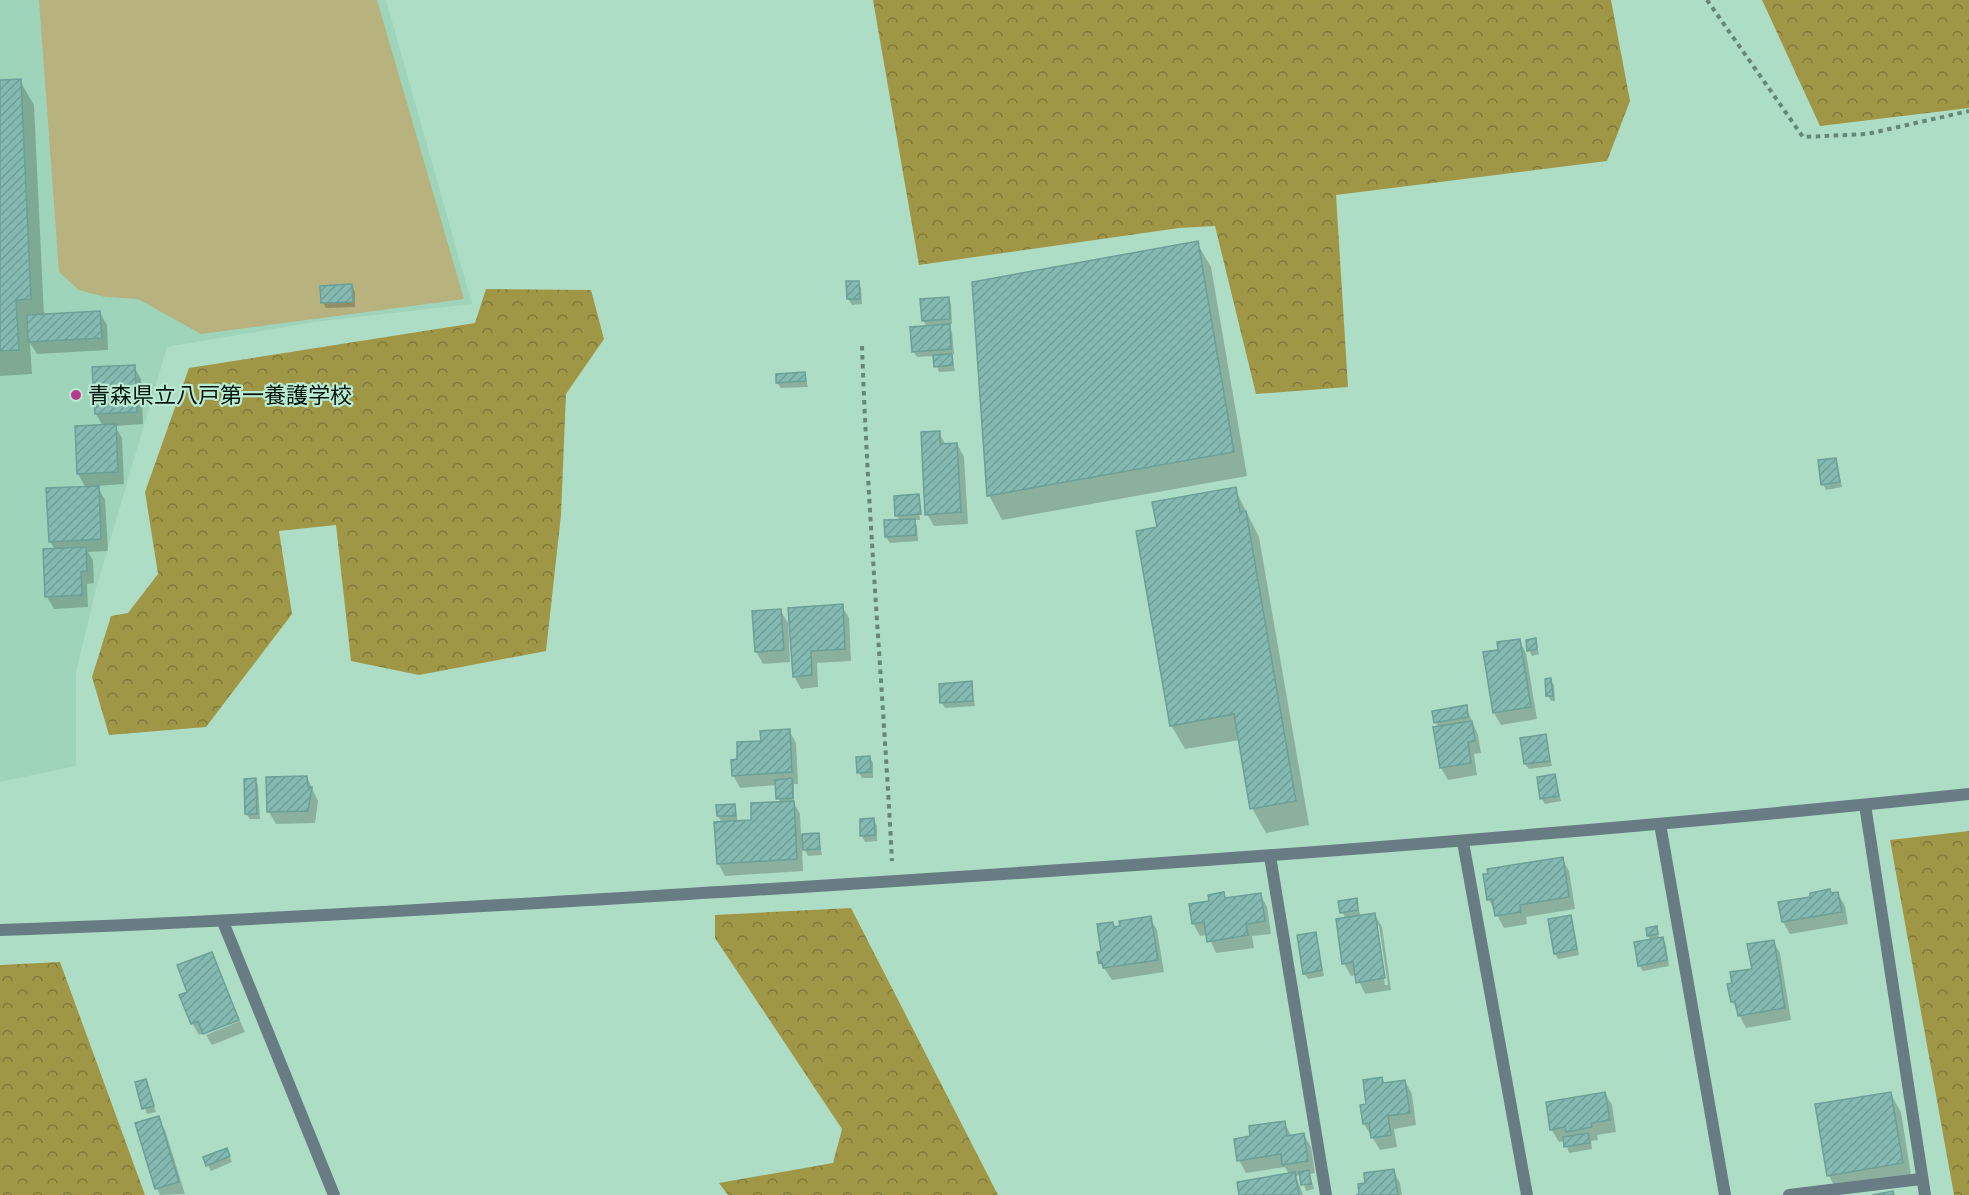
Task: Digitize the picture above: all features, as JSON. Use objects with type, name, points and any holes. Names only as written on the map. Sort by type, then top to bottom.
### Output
[{"type":"street","points":[[0,930],[223,922],[1270,856],[1464,842],[1969,794]]},
{"type":"street","points":[[1865,805],[1924,1195]]},
{"type":"street","points":[[1660,824],[1725,1195]]},
{"type":"street","points":[[1464,842],[1527,1195]]},
{"type":"street","points":[[1270,856],[1326,1195]]},
{"type":"street","points":[[223,922],[334,1195]]},
{"type":"street","points":[[1789,1195],[1921,1179]]},
{"type":"path","points":[[1707,0],[1803,137],[1867,134],[1969,111]]},
{"type":"path","points":[[862,346],[868,512],[883,690],[894,881]]},
{"type":"shaded area","name":"青森県立八戸第一養護学校","points":[[0,0],[386,0],[472,304],[314,322],[167,347],[96,589],[76,672],[76,766],[0,782]]},
{"type":"shaded area","name":"青森県立八戸第一養護学校","points":[[39,0],[377,0],[464,299],[201,334],[138,299],[105,297],[79,290],[59,272]]},
{"type":"green space","points":[[873,0],[1611,0],[1630,101],[1607,161],[1336,195],[1348,387],[1256,394],[1215,226],[1179,228],[919,265]]},
{"type":"green space","points":[[1762,0],[1969,0],[1969,108],[1820,126]]},
{"type":"green space","points":[[486,289],[591,290],[604,339],[566,394],[561,515],[546,651],[419,675],[351,661],[336,525],[279,531],[292,614],[206,727],[109,735],[92,677],[111,616],[128,613],[158,574],[145,492],[189,368],[475,323]]},
{"type":"green space","points":[[1969,831],[1969,1195],[1954,1195],[1890,840]]},
{"type":"green space","points":[[851,908],[998,1195],[728,1195],[719,1183],[833,1163],[842,1129],[715,938],[715,915]]},
{"type":"green space","points":[[60,962],[145,1195],[0,1195],[0,965]]},
{"type":"building","points":[[21,79],[31,299],[16,300],[19,350],[0,351],[0,80]]},
{"type":"building","points":[[1198,241],[1234,452],[987,496],[972,282]]},
{"type":"building","points":[[846,281],[859,281],[860,299],[847,299]]},
{"type":"building","points":[[352,284],[353,302],[321,303],[320,286]]},
{"type":"building","points":[[949,297],[950,319],[922,321],[920,299]]},
{"type":"building","points":[[100,311],[102,338],[28,342],[27,315]]},
{"type":"building","points":[[950,324],[951,349],[912,352],[910,327]]},
{"type":"building","points":[[952,354],[953,365],[934,367],[933,355]]},
{"type":"building","points":[[135,365],[137,412],[95,414],[92,367]]},
{"type":"building","points":[[805,372],[806,381],[776,383],[776,374]]},
{"type":"building","points":[[116,424],[118,472],[77,474],[75,426]]},
{"type":"building","points":[[940,431],[940,444],[957,443],[961,512],[925,515],[921,432]]},
{"type":"building","points":[[1836,458],[1840,482],[1821,485],[1818,460]]},
{"type":"building","points":[[99,486],[101,539],[49,542],[46,488]]},
{"type":"building","points":[[1236,487],[1240,512],[1246,511],[1296,801],[1250,809],[1234,714],[1170,726],[1136,531],[1157,527],[1152,502]]},
{"type":"building","points":[[919,494],[921,514],[895,516],[894,496]]},
{"type":"building","points":[[915,519],[916,535],[885,537],[884,520]]},
{"type":"building","points":[[86,547],[87,571],[81,572],[82,595],[45,597],[43,549]]},
{"type":"building","points":[[843,604],[845,649],[811,651],[812,675],[793,677],[788,608]]},
{"type":"building","points":[[781,609],[784,650],[755,652],[752,611]]},
{"type":"building","points":[[1536,638],[1537,649],[1527,651],[1526,640]]},
{"type":"building","points":[[1520,639],[1531,707],[1493,713],[1483,652],[1498,650],[1497,642]]},
{"type":"building","points":[[1551,678],[1553,696],[1546,696],[1545,679]]},
{"type":"building","points":[[972,681],[973,701],[940,703],[939,684]]},
{"type":"building","points":[[1467,705],[1468,717],[1434,723],[1432,711]]},
{"type":"building","points":[[1472,721],[1475,741],[1468,742],[1471,763],[1440,768],[1433,727]]},
{"type":"building","points":[[790,729],[792,772],[732,776],[731,760],[737,759],[737,742],[761,741],[760,731]]},
{"type":"building","points":[[1546,734],[1550,761],[1524,764],[1520,738]]},
{"type":"building","points":[[870,756],[871,772],[857,773],[856,757]]},
{"type":"building","points":[[1555,774],[1559,796],[1540,799],[1537,777]]},
{"type":"building","points":[[307,776],[308,787],[312,787],[308,811],[267,812],[266,777]]},
{"type":"building","points":[[256,778],[257,814],[245,814],[244,779]]},
{"type":"building","points":[[792,778],[793,798],[776,799],[775,780]]},
{"type":"building","points":[[794,801],[797,859],[717,864],[714,822],[751,820],[751,803]]},
{"type":"building","points":[[735,804],[736,816],[717,816],[716,805]]},
{"type":"building","points":[[874,818],[875,835],[860,836],[860,819]]},
{"type":"building","points":[[819,833],[820,849],[803,850],[802,834]]},
{"type":"building","points":[[1563,857],[1569,897],[1520,905],[1521,912],[1495,916],[1492,899],[1487,900],[1483,874],[1488,874],[1487,869]]},
{"type":"building","points":[[1830,889],[1831,893],[1838,892],[1842,912],[1782,922],[1778,902],[1810,897],[1810,893]]},
{"type":"building","points":[[1224,892],[1225,898],[1261,893],[1265,921],[1246,924],[1248,935],[1207,942],[1204,922],[1192,924],[1189,904],[1209,901],[1208,895]]},
{"type":"building","points":[[1357,898],[1358,910],[1340,913],[1338,901]]},
{"type":"building","points":[[1375,913],[1385,978],[1356,983],[1353,962],[1342,964],[1336,919]]},
{"type":"building","points":[[1571,915],[1577,949],[1554,954],[1548,919]]},
{"type":"building","points":[[1151,916],[1158,960],[1103,968],[1102,962],[1099,963],[1097,952],[1101,951],[1097,924],[1113,922],[1114,927],[1120,926],[1119,921]]},
{"type":"building","points":[[1657,926],[1658,934],[1647,936],[1646,928]]},
{"type":"building","points":[[1316,932],[1322,970],[1303,974],[1297,935]]},
{"type":"building","points":[[1663,937],[1667,960],[1638,966],[1634,942]]},
{"type":"building","points":[[1774,940],[1785,1008],[1738,1016],[1735,1001],[1731,1002],[1727,984],[1732,983],[1730,972],[1752,969],[1747,944]]},
{"type":"building","points":[[212,952],[239,1020],[203,1034],[198,1021],[191,1024],[179,995],[187,992],[177,965]]},
{"type":"building","points":[[1382,1077],[1383,1083],[1405,1080],[1410,1113],[1388,1116],[1391,1135],[1371,1138],[1369,1123],[1363,1124],[1360,1105],[1366,1104],[1363,1080]]},
{"type":"building","points":[[146,1079],[154,1106],[142,1109],[135,1082]]},
{"type":"building","points":[[1605,1092],[1610,1120],[1591,1123],[1592,1127],[1566,1132],[1565,1127],[1550,1130],[1546,1102]]},
{"type":"building","points":[[1891,1092],[1903,1163],[1827,1176],[1815,1104]]},
{"type":"building","points":[[159,1116],[179,1182],[155,1189],[135,1123]]},
{"type":"building","points":[[1285,1121],[1287,1136],[1304,1133],[1308,1161],[1282,1165],[1281,1154],[1237,1161],[1234,1139],[1250,1136],[1249,1126]]},
{"type":"building","points":[[1588,1133],[1590,1143],[1564,1147],[1563,1137]]},
{"type":"building","points":[[227,1148],[230,1156],[206,1166],[203,1157]]},
{"type":"building","points":[[1394,1169],[1398,1195],[1356,1195],[1359,1194],[1358,1184],[1365,1183],[1364,1173]]},
{"type":"building","points":[[1309,1170],[1311,1184],[1301,1185],[1299,1172]]},
{"type":"building","points":[[1295,1172],[1299,1195],[1239,1195],[1237,1182]]},
{"type":"building","points":[[1893,1191],[1894,1195],[1872,1195]]},
{"type":"place","name":"青森県立八戸第一養護学校","points":[[76,395]]}]
